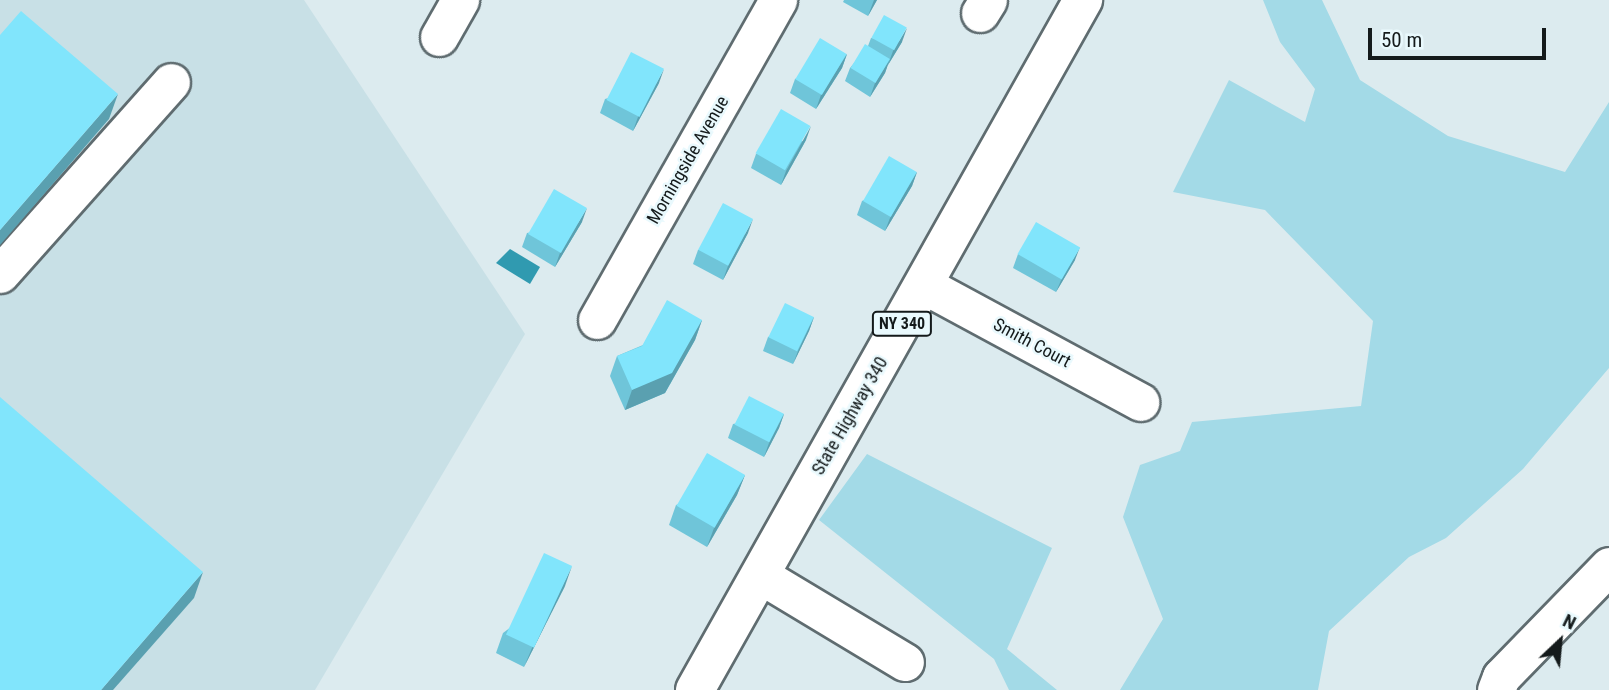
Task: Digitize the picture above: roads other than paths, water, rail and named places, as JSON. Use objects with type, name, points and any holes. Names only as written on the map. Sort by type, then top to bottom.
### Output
[{"type":"main road","name":"State Highway 340","points":[[695,690],[924,285],[1077,2]]},
{"type":"street","points":[[439,37],[460,0]]},
{"type":"street","name":"Morningside Avenue","points":[[597,320],[778,0]]},
{"type":"street","points":[[0,274],[171,82]]},
{"type":"street","name":"Smith Court","points":[[924,285],[1140,402]]},
{"type":"street","points":[[1496,690],[1501,677],[1609,566]]},
{"type":"street","points":[[760,575],[905,662]]}]
